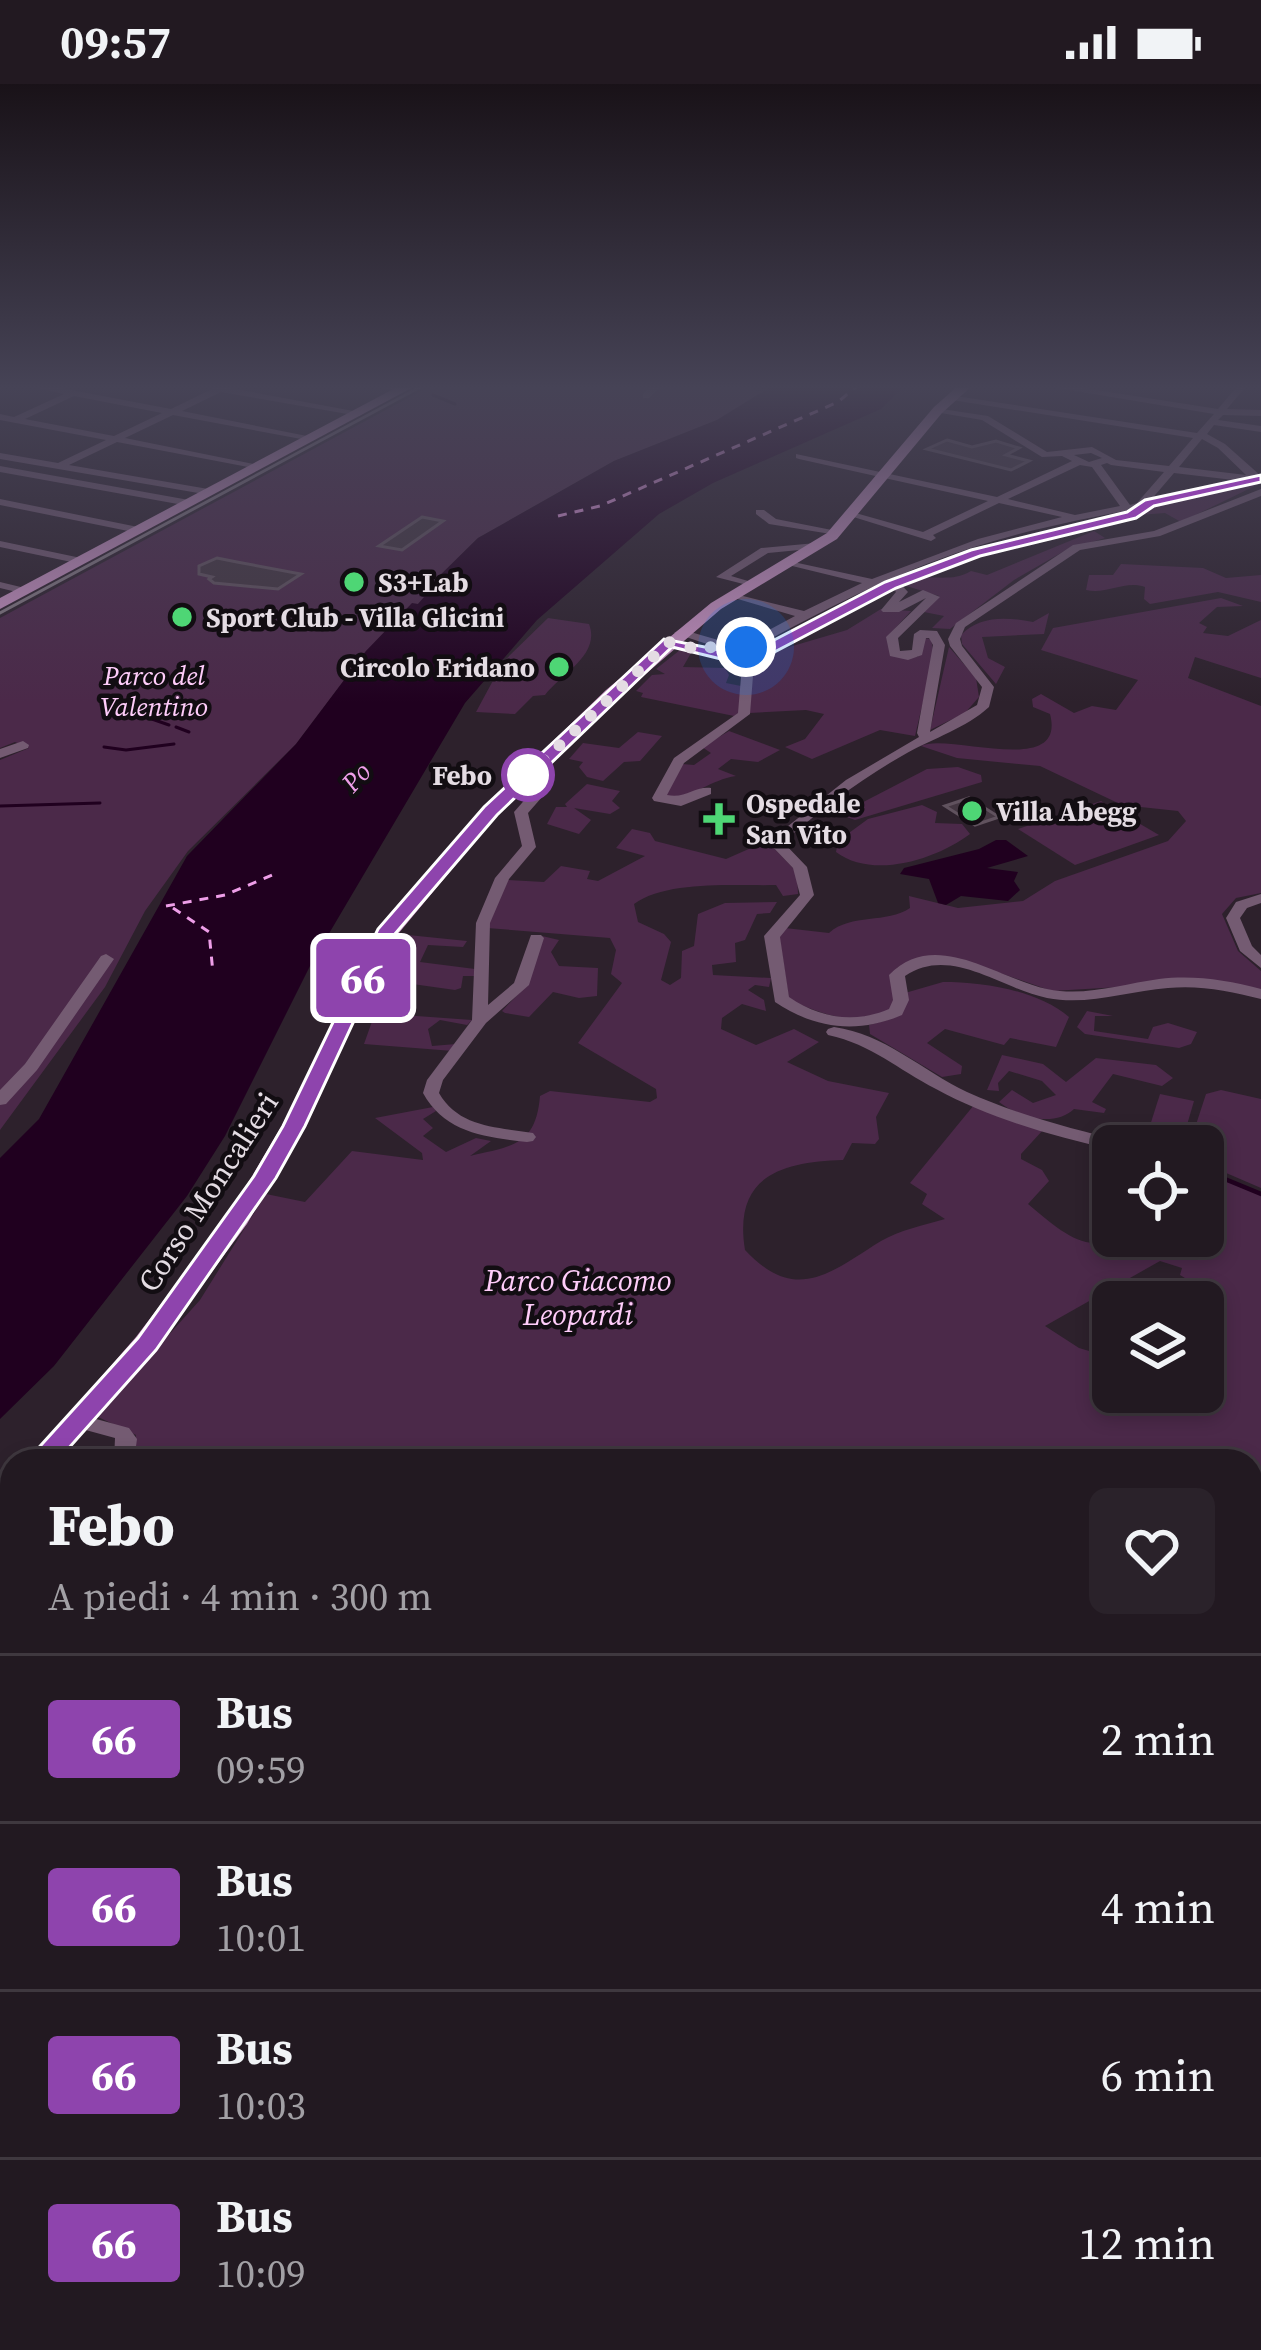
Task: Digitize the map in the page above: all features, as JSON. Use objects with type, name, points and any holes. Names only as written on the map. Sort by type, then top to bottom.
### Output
[{"type":"main road","points":[[0,604],[9,590],[203,491]]},
{"type":"main road","name":"Corso Moncalieri","points":[[53,1449],[160,1327],[264,1178],[294,1126],[385,933],[527,776],[674,638],[792,554],[837,532],[873,491]]},
{"type":"street","points":[[152,491],[193,496]]},
{"type":"street","points":[[169,491],[193,496]]},
{"type":"street","points":[[955,491],[1054,517],[1078,517],[1123,503]]},
{"type":"street","points":[[923,536],[1013,491]]},
{"type":"street","points":[[1114,491],[1123,503]]},
{"type":"street","points":[[674,638],[748,656],[893,584],[976,553],[1131,515],[1154,491]]},
{"type":"street","points":[[710,647],[746,647],[871,582],[1054,517],[1123,503],[1233,491]]},
{"type":"street","points":[[1092,1138],[988,1106],[942,1086],[856,1034],[822,1031],[801,1022],[779,994],[772,936],[800,909],[807,895],[800,867],[775,842],[859,778],[972,715],[988,698],[988,687],[953,639],[960,626],[1077,547],[1156,535],[1252,491]]},
{"type":"street","points":[[0,498],[132,529]]},
{"type":"street","points":[[760,512],[773,522],[837,532]]},
{"type":"street","points":[[852,515],[976,553]]},
{"type":"street","points":[[0,544],[75,560]]},
{"type":"street","name":"Corso Moncalieri","points":[[751,585],[724,579],[724,572],[765,550],[792,554]]},
{"type":"street","points":[[792,554],[871,582]]},
{"type":"street","points":[[893,584],[902,592],[886,610],[895,610],[923,593],[934,597],[892,637],[894,652],[904,656],[917,652],[920,634],[933,634],[939,645],[922,733],[927,737]]},
{"type":"street","points":[[735,595],[805,615]]},
{"type":"street","points":[[706,791],[686,802],[659,798],[679,761],[745,713],[747,676],[739,667],[751,660],[748,656]]},
{"type":"street","points":[[0,754],[22,745]]},
{"type":"street","points":[[480,1020],[483,923],[502,878],[529,847],[521,812],[543,788],[542,782],[527,776]]},
{"type":"street","points":[[1261,898],[1241,904],[1233,918],[1245,948],[1261,964]]},
{"type":"street","points":[[527,1136],[468,1125],[448,1116],[431,1097],[435,1080],[480,1020],[521,985],[536,938]]},
{"type":"street","points":[[0,1100],[31,1067],[106,959]]},
{"type":"street","points":[[786,1004],[825,1021],[862,1023],[885,1018],[900,1006],[900,971],[943,961],[968,964],[1018,986],[1057,995],[1097,995],[1187,982],[1225,984],[1261,994]]},
{"type":"street","points":[[78,1421],[122,1433],[126,1449]]},
{"type":"green space","name":"Parco del Valentino","points":[[236,491],[561,491],[478,538],[421,594],[425,597],[366,651],[296,744],[188,851],[145,911],[105,987],[0,1130],[0,760],[29,748],[15,742],[0,748],[0,618]]},
{"type":"green space","points":[[1245,491],[1181,522],[1165,513],[1139,515],[1153,506]]},
{"type":"green space","points":[[1094,531],[1105,538],[1066,550],[1014,580],[950,629],[932,628],[944,616],[924,612],[939,596],[903,585],[971,571],[987,575]]},
{"type":"green space","points":[[1121,564],[1203,568],[1226,578],[1261,575],[1261,602],[1218,592],[1150,604],[1144,599],[1145,587],[1086,590],[1089,575],[1113,575]]},
{"type":"green space","points":[[1221,598],[1243,606],[1217,607],[1199,623],[1207,627],[1203,633],[1228,636],[1261,620],[1261,678],[1195,657],[1188,678],[1261,706],[1261,893],[1236,898],[1222,914],[1238,951],[1261,971],[1261,991],[1221,981],[1052,991],[959,959],[898,967],[893,974],[893,1008],[879,1014],[828,1015],[789,999],[779,934],[785,928],[829,933],[848,923],[901,913],[910,908],[909,896],[958,908],[1023,901],[1055,881],[1168,841],[1186,821],[1178,811],[1122,805],[1040,766],[957,758],[921,746],[1024,749],[1041,744],[1050,733],[1050,714],[1033,707],[1032,699],[1041,694],[1074,713],[1092,706],[1116,710],[1138,680],[1041,650],[1053,628]]},
{"type":"green space","points":[[881,609],[911,611],[888,636],[890,653],[918,657],[923,638],[931,639],[934,655],[915,736],[880,730],[812,759],[785,747],[805,739],[824,714],[806,710],[749,713],[743,667],[755,657],[847,630]]},
{"type":"green space","points":[[1049,613],[1044,634],[982,637],[988,658],[1005,667],[996,684],[962,644],[961,635],[968,628],[985,621],[1033,622]]},
{"type":"green space","name":"Circolo Eridano","points":[[548,618],[589,624],[585,655],[545,695],[533,696],[515,714],[476,712],[503,662]]},
{"type":"green space","points":[[949,647],[976,678],[979,697],[965,713],[930,730]]},
{"type":"green space","points":[[680,650],[691,653],[683,667],[725,668],[726,683],[741,686],[742,711],[734,716],[641,697],[643,693],[636,691],[652,675],[665,674],[656,669]]},
{"type":"green space","points":[[729,731],[780,750],[758,762],[731,759],[718,769],[736,776],[684,795],[664,797],[682,764],[694,765],[711,753],[702,747]]},
{"type":"green space","points":[[638,732],[662,736],[640,761],[624,762],[603,781],[587,777],[579,767],[583,762],[569,759],[583,743],[619,748]]},
{"type":"green space","points":[[958,767],[981,775],[982,782],[855,820],[844,816],[927,769]]},
{"type":"green space","points":[[587,784],[620,791],[612,801],[620,808],[610,814],[574,808],[591,820],[579,834],[547,824],[556,807],[567,807]]},
{"type":"green space","points":[[1101,801],[1159,835],[1075,865],[1018,829]]},
{"type":"green space","points":[[922,805],[937,812],[935,823],[962,824],[970,834],[904,863],[868,865],[836,852],[838,841],[868,819]]},
{"type":"green space","name":"Parco Giacomo Leopardi","points":[[632,829],[650,833],[655,841],[726,859],[767,841],[797,872],[798,894],[783,896],[776,885],[702,886],[664,891],[634,904],[638,922],[671,942],[661,980],[670,985],[681,978],[682,951],[694,946],[698,914],[725,903],[777,902],[770,913],[757,914],[745,940],[735,943],[736,962],[712,965],[713,975],[771,978],[769,987],[755,985],[748,990],[764,1000],[766,1011],[742,1004],[722,1018],[721,1029],[756,1045],[794,1029],[819,1042],[787,1062],[828,1081],[889,1093],[876,1117],[879,1139],[875,1144],[852,1143],[843,1160],[782,1170],[754,1190],[743,1225],[745,1250],[781,1276],[813,1278],[888,1237],[945,1219],[922,1204],[927,1194],[910,1183],[974,1105],[1043,1130],[1021,1154],[1049,1181],[1028,1204],[1067,1234],[1092,1243],[1092,1257],[1224,1257],[1224,1180],[1261,1195],[1261,1449],[134,1449],[136,1435],[96,1416],[200,1300],[266,1194],[305,1202],[352,1151],[423,1160],[422,1153],[375,1118],[433,1107],[436,1111],[423,1119],[433,1128],[423,1136],[446,1152],[476,1138],[491,1141],[470,1156],[520,1141],[533,1125],[540,1096],[550,1091],[650,1102],[657,1098],[656,1089],[578,1043],[622,983],[611,974],[616,950],[610,938],[487,928],[508,880],[544,882],[561,866],[590,871],[587,879],[598,881],[645,856],[616,848]]},
{"type":"green space","points":[[408,935],[467,941],[463,947],[428,945],[420,962],[475,969],[474,976],[463,976],[461,988],[455,990],[384,980]]},
{"type":"green space","points":[[542,936],[559,940],[551,952],[559,966],[598,968],[597,996],[579,998],[553,992],[529,1017],[505,1013],[502,1011],[523,989]]},
{"type":"green space","points":[[943,982],[1009,989],[1042,1000],[1069,1017],[1056,1047],[1010,1038],[1004,1045],[945,1029],[927,1043],[962,1066],[961,1074],[942,1077],[870,1034],[869,1025],[887,1020],[905,993]]},
{"type":"green space","points":[[1087,1011],[1113,1016],[1095,1016],[1094,1031],[1148,1039],[1153,1027],[1168,1023],[1197,1032],[1191,1044],[1179,1048],[1085,1034],[1077,1027]]},
{"type":"green space","points":[[375,1013],[472,1020],[467,1025],[440,1020],[428,1029],[432,1046],[456,1044],[453,1051],[364,1044]]},
{"type":"green space","points":[[1002,1055],[1043,1064],[1066,1082],[1096,1058],[1156,1065],[1173,1078],[1162,1086],[1113,1074],[1092,1102],[1106,1109],[1104,1113],[1074,1109],[1057,1118],[1036,1118],[999,1102],[1012,1090],[1033,1103],[1056,1095],[1042,1081],[1009,1071],[998,1083],[999,1091],[987,1090]]},
{"type":"green space","points":[[1221,1090],[1261,1099],[1261,1188],[1224,1172],[1224,1125],[1196,1125],[1206,1094]]},
{"type":"green space","points":[[1160,1094],[1194,1101],[1187,1125],[1150,1125]]},
{"type":"water","name":"Po","points":[[561,491],[700,491],[659,514],[537,620],[465,703],[311,964],[225,1136],[187,1196],[54,1366],[0,1419],[0,1158],[39,1119],[187,856],[296,744],[366,651],[412,603],[418,604],[424,597],[419,596],[478,538]]},
{"type":"water","points":[[1006,840],[1028,856],[987,868],[1018,872],[1014,881],[1020,890],[1008,901],[961,896],[946,905],[938,903],[929,879],[900,874],[904,868],[979,849]]},
{"type":"building","points":[[422,517],[443,521],[402,550],[379,546]]},
{"type":"building","points":[[217,558],[301,574],[278,589],[214,583],[212,577],[199,574],[199,566]]},
{"type":"building","name":"Villa Abegg","points":[[969,798],[999,817],[975,825],[945,806]]},
{"type":"waterway","points":[[129,711],[169,725]]},
{"type":"waterway","points":[[176,727],[189,732]]},
{"type":"waterway","points":[[104,747],[126,750],[174,744]]},
{"type":"waterway","points":[[0,806],[100,803]]},
{"type":"waterway","points":[[1224,1179],[1261,1194]]},
{"type":"ferry route","points":[[558,516],[600,506],[635,491]]},
{"type":"ferry route","points":[[166,906],[225,895],[277,873]]},
{"type":"ferry route","points":[[173,908],[209,932],[213,973]]},
{"type":"tram line","points":[[0,613],[227,491]]},
{"type":"bus line","name":"66","points":[[53,1449],[147,1344],[264,1178],[294,1126],[385,933],[490,811],[669,642],[725,656],[758,654],[890,585],[976,553],[1131,515],[1150,503],[1215,491]]},
{"type":"place","name":"S3+Lab","points":[[354,582]]},
{"type":"place","name":"Sport Club - Villa Glicini","points":[[182,617]]},
{"type":"place","name":"Circolo Eridano","points":[[559,667]]},
{"type":"place","name":"Febo","points":[[528,775]]},
{"type":"place","name":"Villa Abegg","points":[[972,811]]},
{"type":"place","name":"Ospedale San Vito","points":[[719,819]]},
{"type":"route","points":[[528,775],[669,642],[704,651],[716,644],[746,647]]}]
